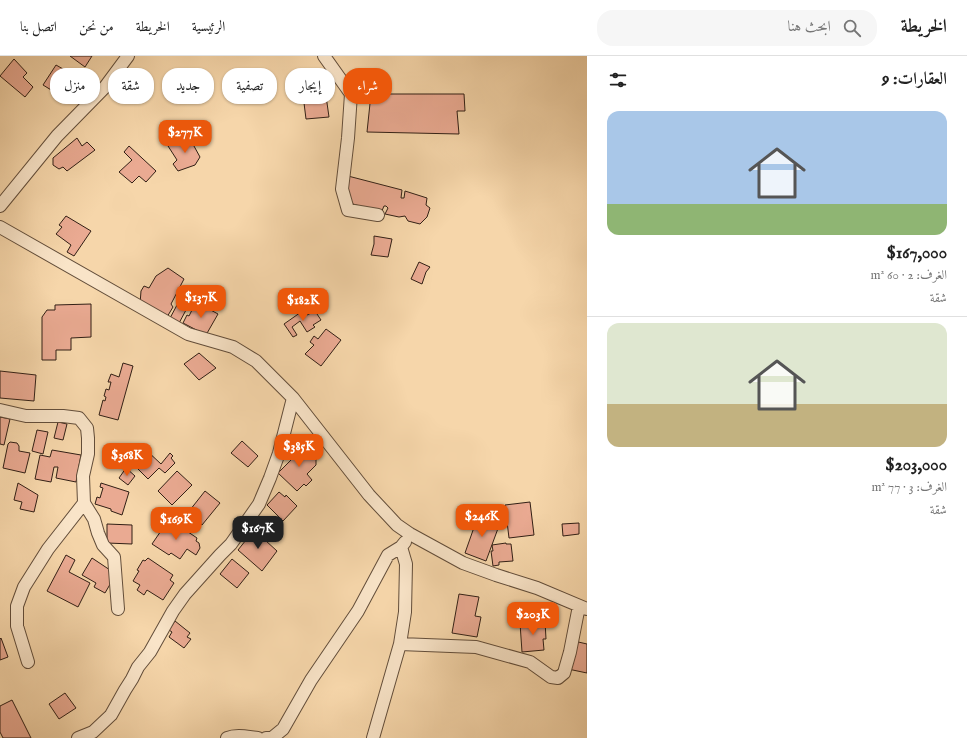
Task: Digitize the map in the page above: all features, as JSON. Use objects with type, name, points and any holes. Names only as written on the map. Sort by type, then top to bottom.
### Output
[{"type":"street","points":[[0,206],[57,136],[105,87],[128,56]]},
{"type":"street","points":[[324,56],[351,94],[342,189],[348,210],[378,216]]},
{"type":"street","points":[[0,227],[188,334],[233,348],[256,361],[293,398],[369,495],[397,525],[410,534],[463,563],[537,588],[583,608],[564,673],[558,678],[551,677],[530,662],[476,647],[400,644]]},
{"type":"street","points":[[78,738],[93,732],[111,715],[138,667],[150,652],[185,594],[231,544],[259,504],[279,453],[293,398]]},
{"type":"street","points":[[0,410],[26,416],[63,416],[79,418],[87,428],[88,454],[83,476],[84,503],[94,519],[103,545],[114,557],[118,609]]},
{"type":"street","points":[[28,662],[17,626],[17,606],[24,587],[48,549],[84,503]]},
{"type":"street","points":[[266,738],[272,738],[283,729],[311,680],[358,611],[388,555],[401,547],[410,534]]},
{"type":"street","points":[[373,738],[400,644],[405,612],[406,564],[401,547]]},
{"type":"street","points":[[227,738],[231,736],[243,736],[258,738]]},
{"type":"building","points":[[70,56],[92,56],[85,67]]},
{"type":"building","points":[[14,59],[27,73],[23,77],[33,87],[25,97],[0,76]]},
{"type":"building","points":[[56,65],[61,68],[54,68]]},
{"type":"building","points":[[50,74],[50,89],[43,85]]},
{"type":"building","points":[[392,94],[464,94],[465,111],[457,111],[459,134],[367,132],[370,104],[392,104]]},
{"type":"building","points":[[304,104],[327,104],[329,117],[306,119]]},
{"type":"building","points":[[189,137],[200,157],[195,165],[178,171],[173,164],[177,160],[168,146]]},
{"type":"building","points":[[77,138],[82,146],[87,142],[95,150],[67,171],[63,167],[59,169],[53,165],[53,158]]},
{"type":"building","points":[[129,146],[156,171],[146,182],[139,176],[132,183],[119,172],[132,160],[124,152]]},
{"type":"building","points":[[348,176],[402,190],[401,198],[404,198],[405,191],[427,198],[426,205],[430,208],[427,217],[420,224],[408,221],[405,216],[399,217],[385,214],[388,208],[386,206],[384,206],[381,213],[347,202]]},
{"type":"building","points":[[66,216],[91,231],[74,256],[67,252],[71,245],[56,234],[62,227],[59,225]]},
{"type":"building","points":[[374,236],[392,239],[388,257],[371,255],[374,244]]},
{"type":"building","points":[[419,262],[430,267],[426,272],[422,284],[411,279]]},
{"type":"building","points":[[168,268],[184,279],[171,304],[173,307],[167,317],[140,304],[141,291],[144,286],[149,288],[156,276]]},
{"type":"building","points":[[196,302],[218,314],[206,335],[183,323],[187,315],[189,316]]},
{"type":"building","points":[[91,304],[91,337],[71,338],[71,350],[56,350],[56,360],[42,360],[42,317],[47,310],[55,310],[55,305]]},
{"type":"building","points":[[177,305],[186,310],[178,325],[169,320]]},
{"type":"building","points":[[304,310],[307,315],[315,311],[321,320],[313,325],[315,327],[307,332],[300,321],[292,327],[297,335],[293,337],[284,324]]},
{"type":"building","points":[[326,329],[341,340],[321,366],[305,354],[314,345],[310,342],[314,336],[318,339]]},
{"type":"building","points":[[199,353],[216,368],[199,380],[184,364]]},
{"type":"building","points":[[123,363],[133,366],[118,420],[99,415],[103,400],[105,401],[106,397],[104,396],[106,389],[109,390],[111,382],[108,382],[111,374],[119,377]]},
{"type":"building","points":[[0,371],[36,375],[34,401],[0,398]]},
{"type":"building","points":[[0,417],[10,419],[4,445],[0,444]]},
{"type":"building","points":[[58,422],[67,424],[63,440],[54,438]]},
{"type":"building","points":[[37,430],[48,432],[43,454],[32,451]]},
{"type":"building","points":[[242,441],[258,456],[248,467],[231,453]]},
{"type":"building","points":[[10,442],[17,443],[19,446],[19,451],[30,453],[25,473],[3,468],[8,444]]},
{"type":"building","points":[[300,444],[316,459],[316,465],[307,474],[312,480],[306,486],[304,484],[297,491],[278,473],[294,457],[291,454]]},
{"type":"building","points":[[145,449],[161,464],[170,453],[173,456],[171,458],[175,463],[165,473],[159,468],[148,479],[132,463]]},
{"type":"building","points":[[52,450],[81,455],[76,482],[56,478],[58,467],[54,467],[51,482],[35,479],[40,455],[50,457]]},
{"type":"building","points":[[126,468],[135,476],[128,485],[119,478]]},
{"type":"building","points":[[177,471],[192,485],[172,505],[158,491]]},
{"type":"building","points":[[18,483],[38,495],[34,512],[20,509],[22,502],[14,500]]},
{"type":"building","points":[[101,483],[129,492],[122,515],[111,511],[111,509],[95,504],[97,497],[100,498],[103,488],[100,487]]},
{"type":"building","points":[[205,491],[220,503],[202,525],[193,518],[196,515],[190,510]]},
{"type":"building","points":[[279,492],[285,497],[286,495],[297,506],[283,521],[267,505]]},
{"type":"building","points":[[530,502],[534,535],[509,538],[505,505]]},
{"type":"building","points":[[478,516],[500,523],[486,561],[465,553]]},
{"type":"building","points":[[172,521],[197,538],[196,541],[199,543],[200,548],[196,555],[187,549],[180,559],[171,553],[169,555],[152,544],[165,525],[168,527]]},
{"type":"building","points":[[579,523],[579,534],[563,536],[562,524]]},
{"type":"building","points":[[107,524],[132,525],[132,544],[107,543]]},
{"type":"building","points":[[254,530],[277,551],[262,571],[238,550]]},
{"type":"building","points":[[506,543],[511,544],[513,561],[499,562],[499,565],[493,566],[491,551],[493,551],[492,545]]},
{"type":"building","points":[[66,555],[75,560],[69,572],[90,583],[78,607],[47,591]]},
{"type":"building","points":[[92,558],[116,574],[105,593],[94,587],[96,583],[82,575]]},
{"type":"building","points":[[148,558],[173,575],[170,580],[174,583],[163,600],[147,590],[144,595],[137,590],[140,585],[133,581],[143,560],[145,561]]},
{"type":"building","points":[[232,559],[249,573],[237,588],[220,574]]},
{"type":"building","points":[[459,594],[479,597],[475,616],[481,617],[477,637],[452,633]]},
{"type":"building","points":[[175,621],[190,633],[187,637],[191,639],[184,648],[169,637],[172,632],[169,630]]},
{"type":"building","points":[[545,621],[546,639],[543,639],[544,650],[522,652],[520,623]]},
{"type":"building","points":[[1,638],[8,657],[0,660],[0,639]]},
{"type":"building","points":[[574,641],[587,644],[587,673],[568,669]]},
{"type":"building","points":[[65,693],[76,708],[59,719],[49,704]]},
{"type":"building","points":[[12,700],[31,738],[3,738],[0,732],[0,706]]}]
